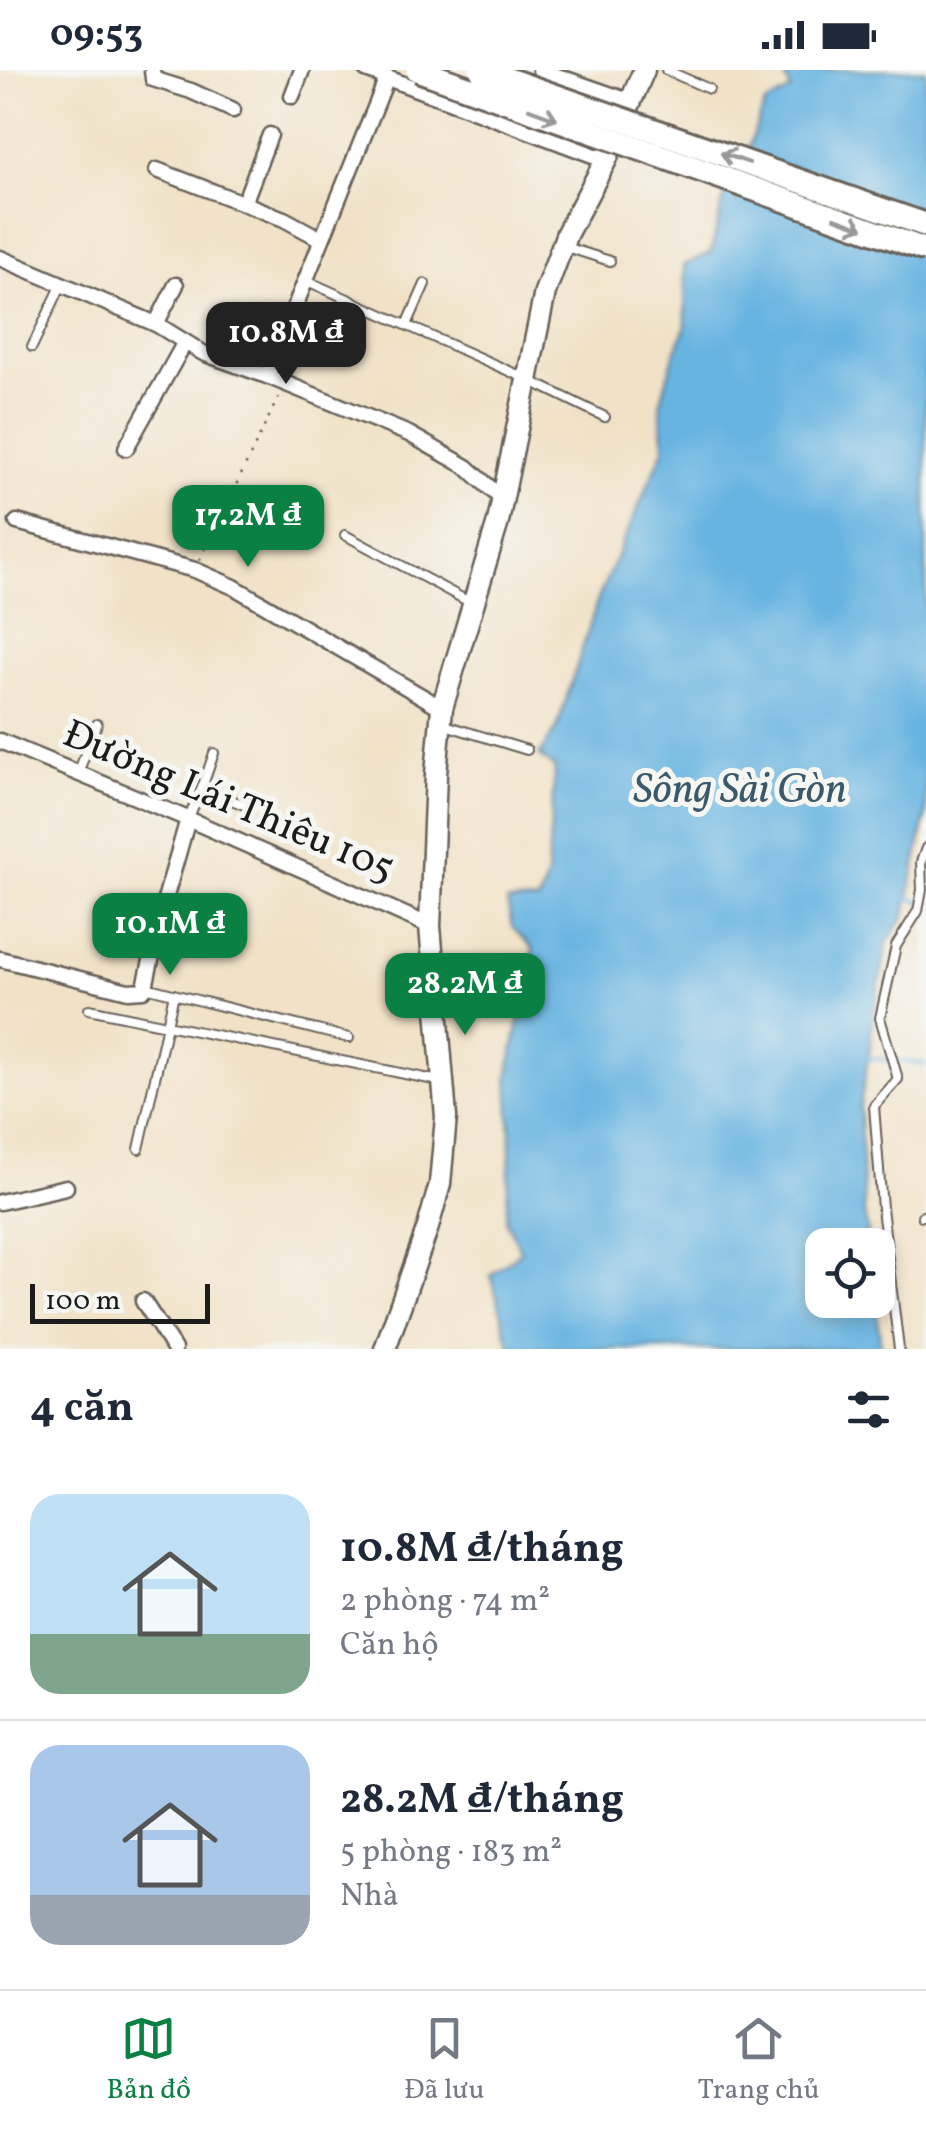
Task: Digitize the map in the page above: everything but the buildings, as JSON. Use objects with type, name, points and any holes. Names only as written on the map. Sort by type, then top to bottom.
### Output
[{"type":"main road","points":[[418,70],[926,250]]},
{"type":"main road","points":[[481,70],[926,225]]},
{"type":"street","points":[[152,70],[153,78],[234,110]]},
{"type":"street","points":[[292,96],[302,70]]},
{"type":"street","points":[[366,70],[606,160]]},
{"type":"street","points":[[540,70],[632,102]]},
{"type":"street","points":[[385,1349],[440,1184],[446,1117],[430,926],[441,716],[502,499],[546,292],[562,246],[606,160],[644,70]]},
{"type":"street","points":[[267,376],[387,78]]},
{"type":"street","points":[[244,203],[270,135]]},
{"type":"street","points":[[157,170],[284,219],[322,239]]},
{"type":"street","points":[[0,258],[156,324],[202,353],[409,434],[467,467],[502,499]]},
{"type":"street","points":[[156,324],[176,285]]},
{"type":"street","points":[[126,448],[184,342]]},
{"type":"street","points":[[17,522],[195,570],[234,587],[441,716]]},
{"type":"street","name":"Đường Lái Thiêu 105","points":[[0,741],[80,768],[430,926]]},
{"type":"street","points":[[0,958],[128,991],[145,987],[188,819]]},
{"type":"street","points":[[0,1202],[66,1187]]},
{"type":"street","points":[[142,1301],[174,1349]]},
{"type":"lane","points":[[666,70],[709,89]]},
{"type":"lane","points":[[562,246],[610,260]]},
{"type":"lane","points":[[305,280],[605,417]]},
{"type":"lane","points":[[32,347],[62,284]]},
{"type":"lane","points":[[406,325],[425,284]]},
{"type":"lane","points":[[345,535],[473,604]]},
{"type":"lane","points":[[441,716],[527,750]]},
{"type":"lane","points":[[80,768],[96,724]]},
{"type":"lane","points":[[188,819],[214,753]]},
{"type":"lane","points":[[202,788],[249,807]]},
{"type":"lane","points":[[900,1349],[874,1106],[898,1079],[880,1018],[896,946],[921,912],[926,848]]},
{"type":"lane","points":[[145,987],[173,998],[350,1038]]},
{"type":"lane","points":[[140,1149],[173,998]]},
{"type":"lane","points":[[88,1009],[167,1022],[444,1082]]},
{"type":"path","points":[[195,570],[285,384]]},
{"type":"water","name":"Sông Sài Gòn","points":[[782,70],[926,70],[926,814],[905,916],[888,941],[872,1021],[860,1106],[867,1228],[805,1228],[805,1318],[878,1318],[881,1349],[511,1349],[491,1275],[521,1251],[506,1221],[511,1137],[508,1078],[533,949],[512,927],[507,902],[539,901],[547,875],[555,768],[539,755],[557,728],[598,599],[664,449],[660,404],[686,325],[684,265],[711,252],[724,197],[765,104],[791,90]]},
{"type":"waterway","points":[[905,896],[926,903]]},
{"type":"waterway","points":[[866,1058],[926,1064]]}]
